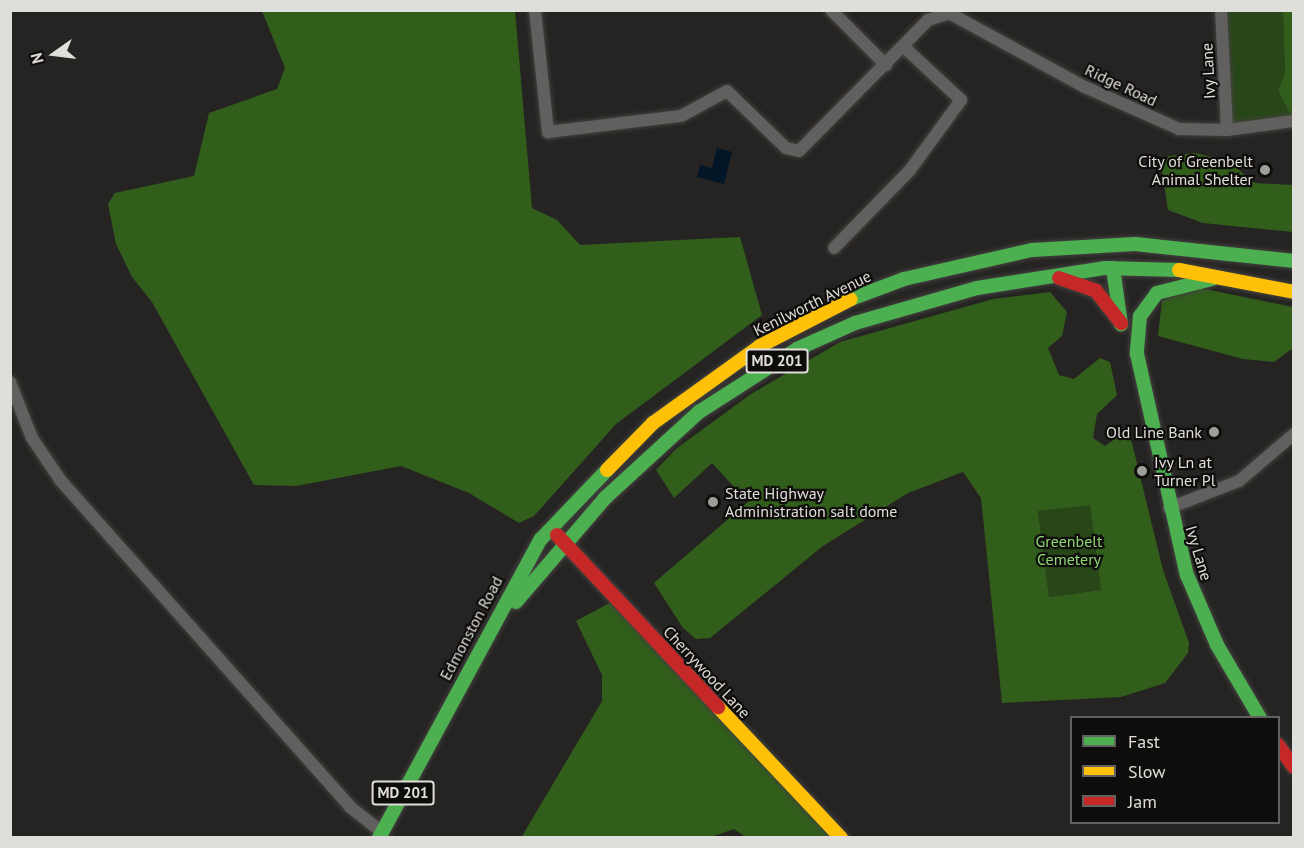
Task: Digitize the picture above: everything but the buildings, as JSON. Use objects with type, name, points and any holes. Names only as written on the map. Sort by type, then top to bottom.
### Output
[{"type":"main road","name":"Kenilworth Avenue","points":[[551,528],[617,458],[686,396],[760,346],[853,298],[945,267],[1021,251],[1081,244],[1163,247],[1293,261]]},
{"type":"main road","points":[[1113,268],[1128,255],[1163,247]]},
{"type":"main road","name":"MD 201","points":[[563,542],[699,412],[797,349],[912,304],[1044,275],[1113,268],[1176,269],[1293,292]]},
{"type":"main road","name":"Ivy Lane","points":[[1113,268],[1121,323],[1141,386],[1169,508],[1202,612],[1259,716]]},
{"type":"main road","points":[[1044,275],[1096,291],[1121,323]]},
{"type":"main road","name":"Ivy Lane","points":[[1141,386],[1137,335],[1147,304],[1172,285],[1223,279]]},
{"type":"main road","name":"Cherrywood Lane","points":[[551,528],[841,837]]},
{"type":"main road","name":"Edmonston Road","points":[[381,835],[517,577],[551,528]]},
{"type":"main road","name":"Edmonston Road","points":[[427,747],[525,588],[563,542]]},
{"type":"main road","points":[[1280,748],[1293,767]]},
{"type":"street","points":[[535,10],[548,132],[681,116],[727,91],[786,148],[799,151],[904,47],[961,100],[910,170],[834,248]]},
{"type":"street","points":[[831,10],[886,65]]},
{"type":"street","name":"Ivy Lane","points":[[1221,10],[1227,130]]},
{"type":"street","name":"Ridge Road","points":[[904,47],[928,20],[949,13],[1159,122],[1196,131],[1227,130],[1293,121]]},
{"type":"street","points":[[10,382],[32,438],[61,481],[339,794],[381,835]]},
{"type":"street","points":[[1169,508],[1239,481],[1293,434]]},
{"type":"green space","points":[[262,11],[515,11],[532,208],[557,220],[580,245],[740,237],[762,315],[616,424],[534,516],[519,523],[469,493],[401,466],[296,486],[254,485],[152,302],[132,277],[116,244],[108,204],[115,193],[194,176],[209,113],[277,89],[285,68]]},
{"type":"green space","points":[[1221,11],[1283,11],[1285,74],[1278,90],[1293,120],[1227,130]]},
{"type":"green space","points":[[1283,11],[1293,11],[1293,120],[1278,90],[1285,74]]},
{"type":"green space","points":[[1196,153],[1229,162],[1255,183],[1293,185],[1293,232],[1203,223],[1168,210],[1161,164],[1169,156]]},
{"type":"green space","points":[[1195,287],[1293,307],[1293,348],[1274,362],[1243,359],[1158,336],[1162,301]]},
{"type":"green space","points":[[1050,292],[1067,312],[1062,336],[1048,348],[1059,375],[1074,379],[1100,358],[1110,362],[1117,395],[1097,414],[1093,438],[1105,446],[1123,433],[1131,439],[1163,570],[1189,643],[1188,653],[1165,683],[1121,697],[1002,703],[981,498],[963,472],[908,493],[823,546],[710,638],[696,639],[683,628],[654,583],[748,502],[712,463],[674,498],[656,470],[677,448],[751,394],[840,342],[993,299]],"holes":[[[1090,505],[1101,590],[1049,597],[1038,511]]]},
{"type":"green space","name":"Greenbelt Cemetery","points":[[1090,504],[1101,590],[1049,597],[1038,511]]},
{"type":"green space","points":[[617,599],[834,830],[826,838],[746,837],[734,829],[708,838],[521,838],[602,701],[602,675],[576,621]]},
{"type":"water","points":[[717,148],[732,152],[724,184],[697,177],[700,165],[712,168]]},
{"type":"traffic: fast","points":[[851,299],[904,279],[1032,250],[1135,244],[1294,261]]},
{"type":"traffic: fast","points":[[516,602],[605,498],[699,412],[797,349],[855,323],[977,288],[1105,268],[1179,270]]},
{"type":"traffic: fast","points":[[1113,268],[1121,324]]},
{"type":"traffic: fast","points":[[1212,279],[1157,293],[1140,316],[1137,354],[1187,575],[1217,645],[1259,716]]},
{"type":"traffic: fast","points":[[379,838],[541,539],[607,470]]},
{"type":"traffic: slow","points":[[1179,270],[1294,292]]},
{"type":"traffic: slow","points":[[607,470],[653,423],[760,346],[851,299]]},
{"type":"traffic: slow","points":[[718,707],[841,838]]},
{"type":"traffic: jam","points":[[1059,278],[1096,291],[1121,323]]},
{"type":"traffic: jam","points":[[557,535],[718,707]]},
{"type":"traffic: jam","points":[[1280,748],[1294,767]]},
{"type":"place","name":"City of Greenbelt Animal Shelter","points":[[1265,170]]},
{"type":"place","name":"Old Line Bank","points":[[1214,432]]},
{"type":"place","name":"Ivy Ln at Turner Pl","points":[[1142,471]]},
{"type":"place","name":"State Highway Administration salt dome","points":[[713,502]]}]
